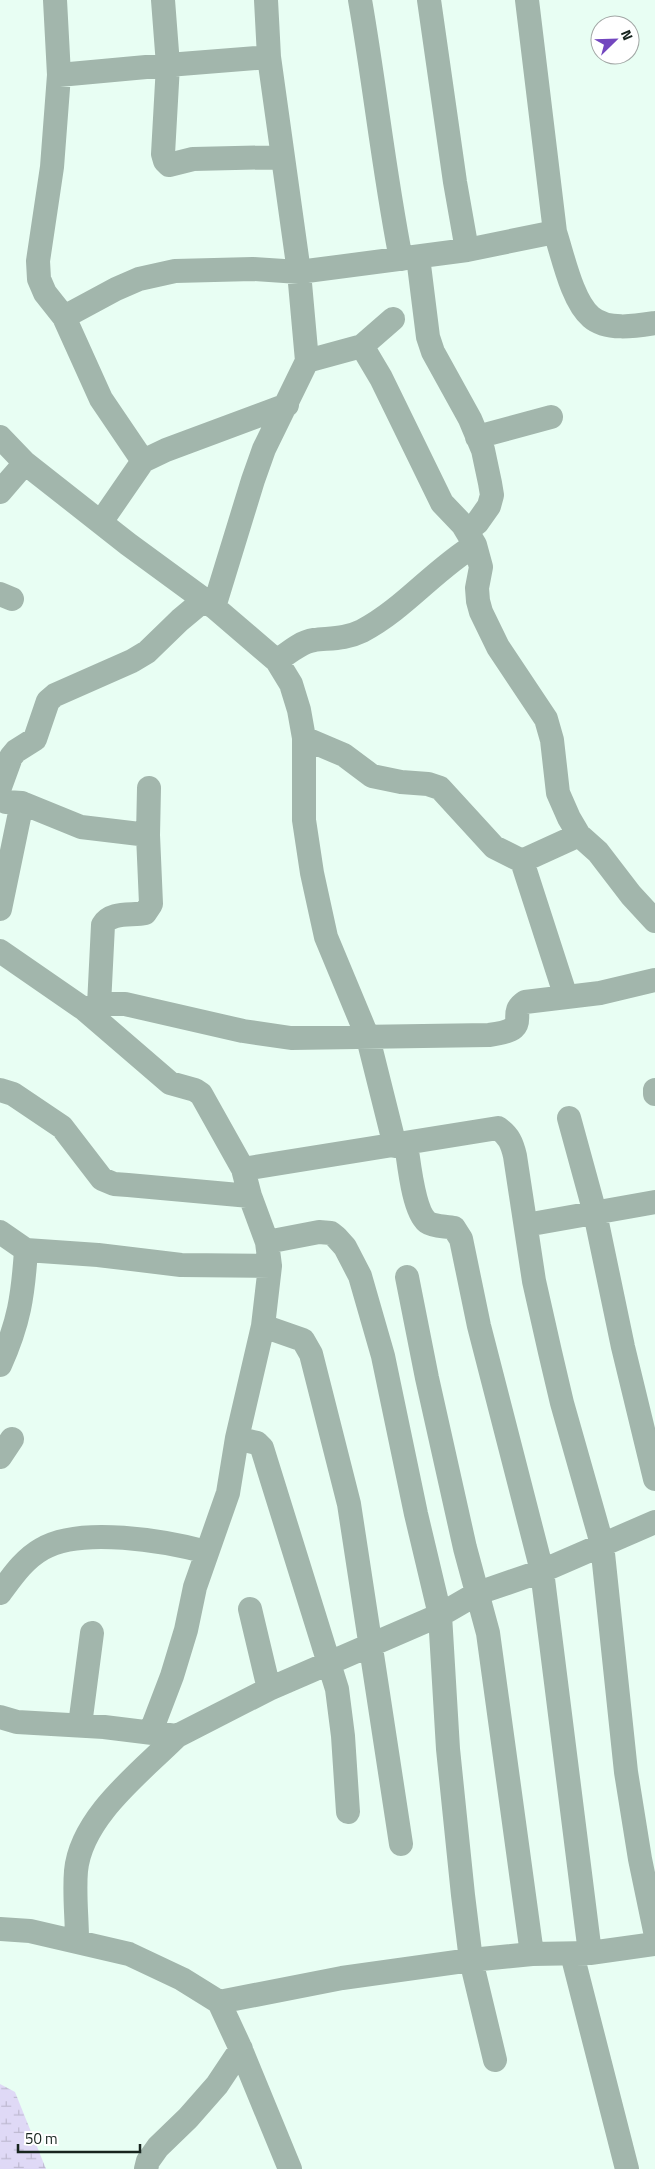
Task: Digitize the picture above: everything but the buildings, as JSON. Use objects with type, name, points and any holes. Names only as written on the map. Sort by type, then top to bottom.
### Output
[{"type":"street","points":[[55,0],[59,75],[52,167],[38,261],[39,280],[45,293],[64,317],[101,399],[143,461]]},
{"type":"street","points":[[163,0],[168,65],[162,146],[167,164],[176,164],[193,159],[283,157]]},
{"type":"street","points":[[0,788],[11,757],[16,751],[35,739],[48,701],[55,695],[132,661],[146,652],[180,620],[209,603],[264,449],[307,361],[299,272],[269,57],[266,0]]},
{"type":"street","points":[[277,661],[313,640],[339,638],[362,631],[385,615],[471,538],[490,506],[492,495],[483,450],[470,419],[433,352],[428,338],[410,258],[390,200],[380,121],[360,0]]},
{"type":"street","points":[[429,0],[455,182],[467,250]]},
{"type":"street","points":[[527,0],[554,232],[578,302],[591,318],[610,325],[631,327],[655,323]]},
{"type":"street","points":[[59,75],[269,57]]},
{"type":"street","points":[[64,317],[116,289],[140,279],[175,272],[253,269],[299,272],[467,250],[554,232]]},
{"type":"street","points":[[307,361],[362,346],[393,319]]},
{"type":"street","points":[[362,346],[381,378],[442,503],[471,538],[481,567],[477,588],[481,612],[498,647],[546,720],[552,740],[558,792],[579,835],[598,852],[631,895],[655,921]]},
{"type":"street","points":[[101,522],[143,461],[166,450],[287,405]]},
{"type":"street","points":[[477,437],[551,417]]},
{"type":"street","points":[[0,437],[25,463],[209,603],[277,661],[294,692],[304,738],[304,820],[312,874],[326,937],[368,1038],[416,1198],[424,1218],[432,1224],[454,1228],[461,1238],[479,1326],[542,1570],[581,1953],[627,2169]]},
{"type":"street","points":[[0,492],[25,463]]},
{"type":"street","points":[[304,738],[344,755],[372,776],[401,782],[428,784],[440,788],[494,847],[522,861],[566,997]]},
{"type":"street","points":[[91,1007],[103,925],[106,920],[117,915],[145,913],[151,904],[148,835],[150,788]]},
{"type":"street","points":[[0,909],[11,803],[81,827],[148,835]]},
{"type":"street","points":[[522,861],[579,835]]},
{"type":"street","points":[[0,951],[91,1007],[170,1083],[195,1090],[201,1094],[243,1169],[250,1196],[267,1242],[270,1266],[263,1326],[228,1493],[195,1587],[186,1630],[172,1676],[151,1731]]},
{"type":"street","points":[[91,1007],[115,1003],[125,1004],[243,1031],[291,1038],[368,1038],[504,1033],[516,1026],[520,1008],[525,1002],[600,993],[655,980]]},
{"type":"street","points":[[0,1090],[13,1094],[62,1127],[102,1178],[114,1184],[250,1196]]},
{"type":"street","points":[[568,1118],[595,1213],[623,1347],[655,1479]]},
{"type":"street","points":[[243,1169],[400,1145],[486,1129],[498,1128],[506,1134],[511,1142],[515,1156],[534,1282],[562,1403],[602,1544],[626,1772],[640,1860],[655,1931]]},
{"type":"street","points":[[526,1226],[655,1202]]},
{"type":"street","points":[[0,1232],[26,1250],[98,1255],[181,1265],[270,1266]]},
{"type":"street","points":[[267,1242],[320,1232],[331,1233],[345,1246],[360,1276],[383,1356],[416,1514],[440,1616],[448,1749],[471,1960],[495,2060]]},
{"type":"street","points":[[0,1365],[18,1319],[23,1293],[26,1250]]},
{"type":"street","points":[[407,1278],[465,1548],[488,1633],[532,1954]]},
{"type":"street","points":[[263,1326],[303,1340],[311,1354],[349,1504],[401,1844]]},
{"type":"street","points":[[238,1438],[260,1444],[262,1448],[327,1664],[337,1689],[343,1736],[348,1812]]},
{"type":"street","points":[[77,1940],[76,1870],[83,1846],[92,1826],[108,1805],[177,1736],[269,1689],[440,1616],[478,1593],[542,1570],[655,1522]]},
{"type":"street","points":[[0,1593],[32,1556],[55,1542],[90,1538],[131,1538],[180,1545],[207,1552]]},
{"type":"street","points":[[250,1609],[269,1689]]},
{"type":"street","points":[[80,1725],[92,1633]]},
{"type":"street","points":[[6,1724],[80,1725],[151,1731],[177,1736]]},
{"type":"street","points":[[0,1930],[30,1931],[77,1940],[130,1954],[182,1979],[219,2002],[241,2049],[290,2169]]},
{"type":"street","points":[[219,2002],[342,1978],[471,1960],[532,1954],[581,1953],[655,1944]]},
{"type":"street","points":[[146,2169],[148,2161],[158,2147],[188,2118],[217,2085],[241,2049]]},
{"type":"green space","points":[[0,2084],[15,2092],[46,2169],[0,2169]]}]
